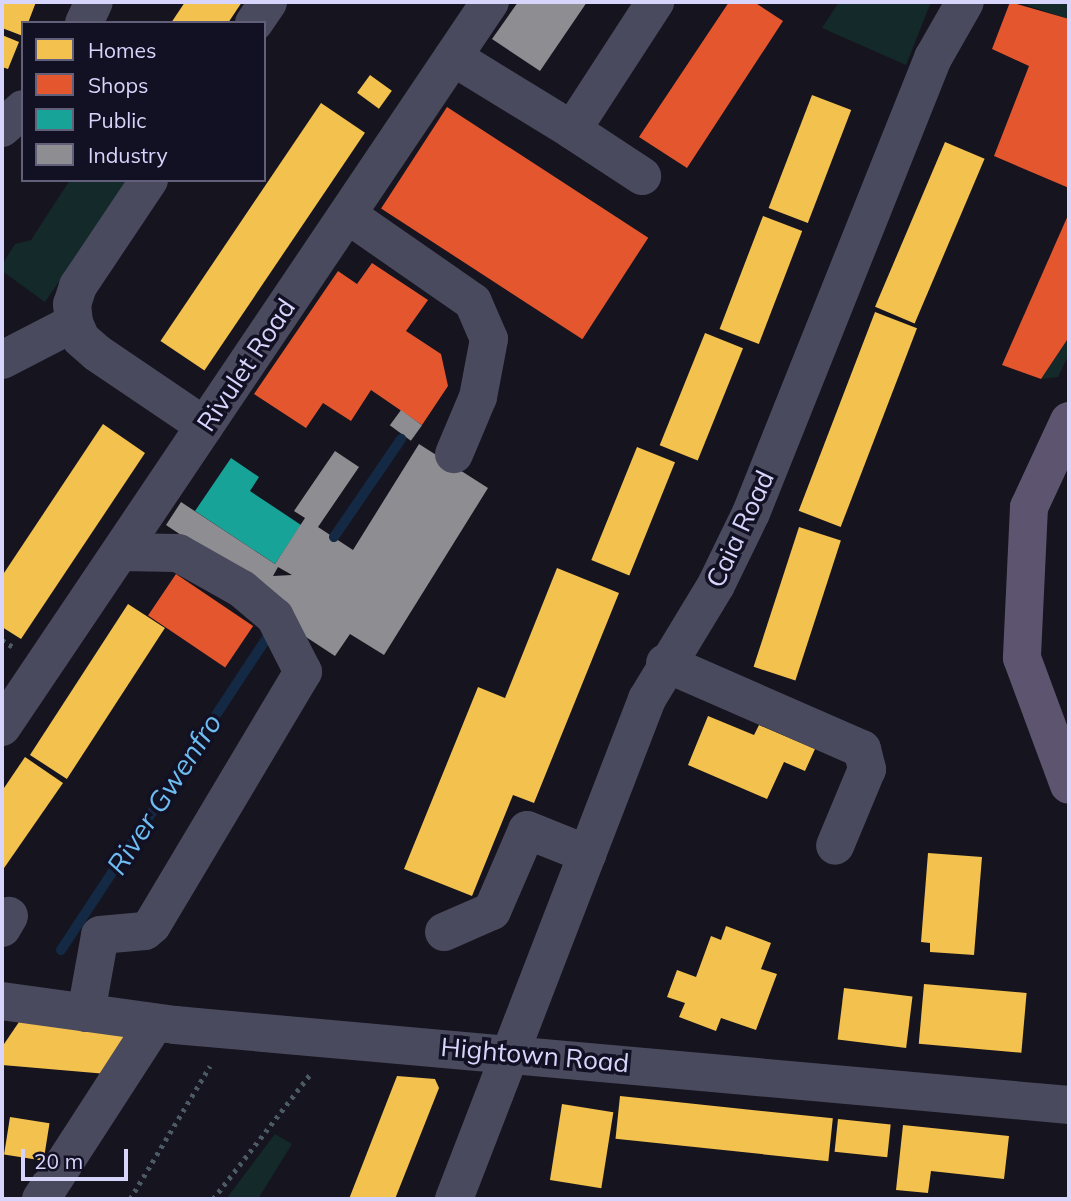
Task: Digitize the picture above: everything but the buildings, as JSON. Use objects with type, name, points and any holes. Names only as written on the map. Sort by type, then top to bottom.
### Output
[{"type":"main road","points":[[1069,421],[1029,507],[1023,658],[1069,785]]},
{"type":"street","points":[[85,21],[93,2]]},
{"type":"street","points":[[255,21],[268,2]]},
{"type":"street","name":"Rivulet Road","points":[[2,727],[490,2]]},
{"type":"street","points":[[572,131],[655,2]]},
{"type":"street","name":"Caia Road","points":[[454,1199],[508,1052],[665,663],[716,586],[751,513],[933,58],[965,2]]},
{"type":"street","points":[[453,57],[642,176]]},
{"type":"street","points":[[2,128],[21,110]]},
{"type":"street","points":[[148,182],[78,286],[72,304],[74,323],[81,340],[96,353],[205,426]]},
{"type":"street","points":[[348,215],[473,302],[489,339],[478,397],[454,454]]},
{"type":"street","points":[[2,360],[74,323]]},
{"type":"street","points":[[86,1013],[100,935],[145,931],[152,925],[298,688],[303,672],[275,617],[242,589],[178,553],[121,552]]},
{"type":"street","points":[[665,663],[862,749],[867,769],[835,846]]},
{"type":"street","points":[[444,932],[492,911],[527,830],[587,854]]},
{"type":"street","name":"Hightown Road","points":[[2,1001],[155,1023],[336,1040],[508,1052],[845,1088],[1069,1105]]},
{"type":"street","points":[[41,1199],[155,1023]]},
{"type":"path","points":[[213,1199],[336,1040]]},
{"type":"path","points":[[130,1199],[195,1092]]},
{"type":"green space","points":[[839,2],[931,2],[906,65],[822,28]]},
{"type":"green space","points":[[1016,2],[1069,2],[1069,19]]},
{"type":"green space","points":[[69,182],[127,182],[45,302],[2,271],[2,265],[15,244],[31,240]]},
{"type":"green space","points":[[1069,337],[1069,354],[1058,377],[1041,379]]},
{"type":"green space","points":[[275,1134],[292,1144],[258,1199],[226,1199]]},
{"type":"waterway","name":"River Gwenfro","points":[[334,537],[401,439]]},
{"type":"waterway","name":"River Gwenfro","points":[[61,950],[267,638]]}]
